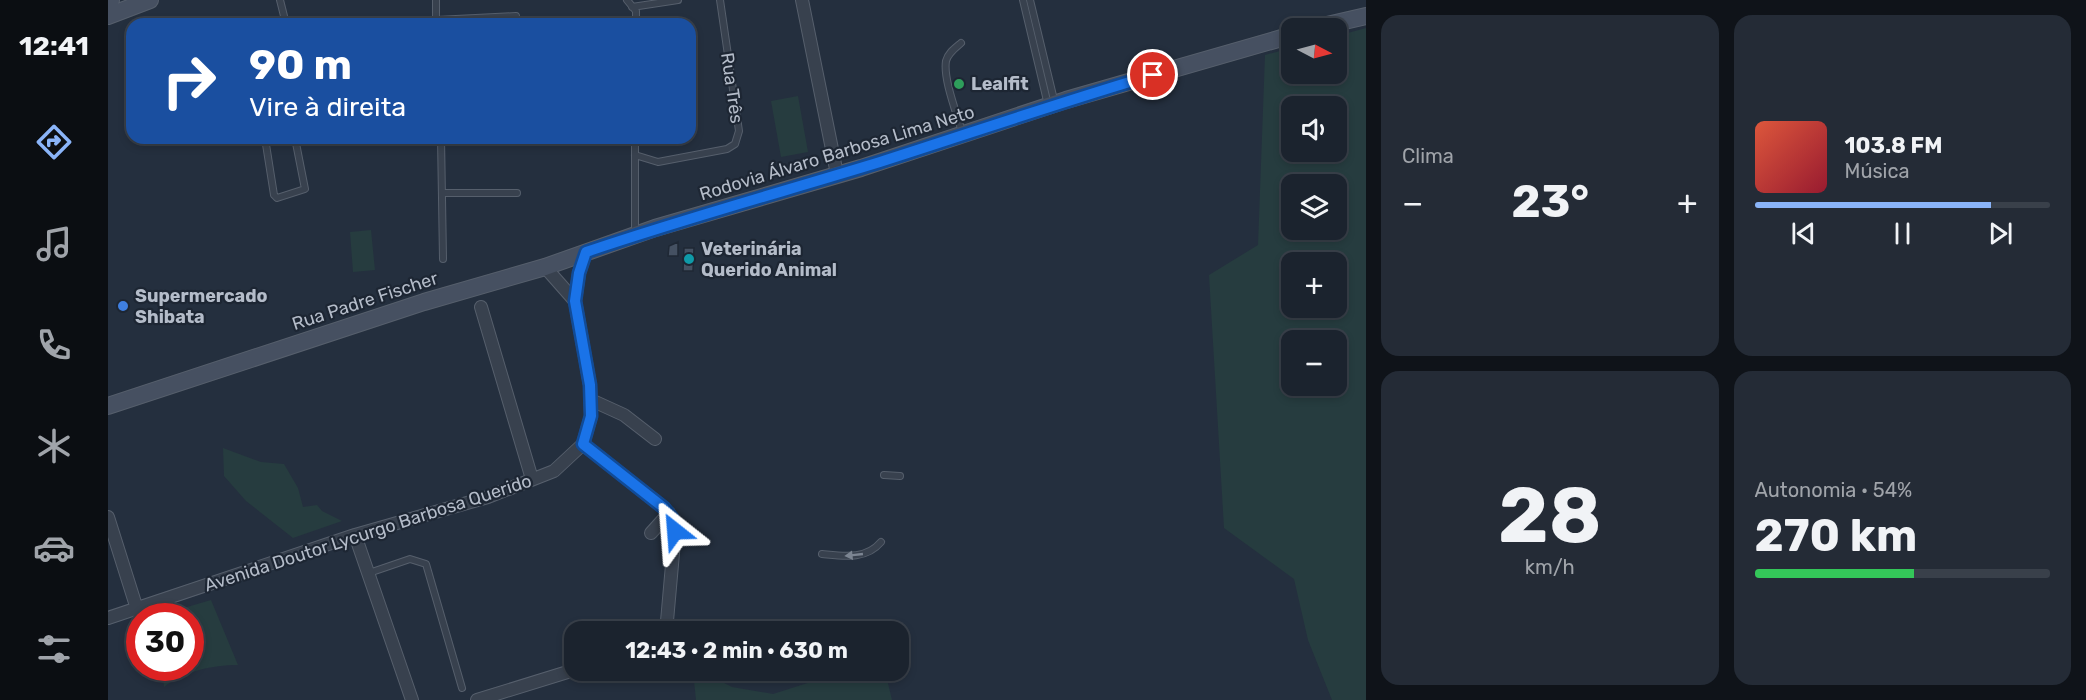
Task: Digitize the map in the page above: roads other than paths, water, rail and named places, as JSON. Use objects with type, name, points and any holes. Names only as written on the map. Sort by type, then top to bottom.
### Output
[{"type":"main road","points":[[108,16],[149,0]]},
{"type":"main road","points":[[1347,20],[1366,16]]},
{"type":"main road","name":"Rodovia Álvaro Barbosa Lima Neto","points":[[635,235],[963,135],[1052,105],[1281,37]]},
{"type":"main road","name":"Rua Padre Fischer","points":[[108,406],[424,302],[545,267],[635,235]]},
{"type":"street","points":[[802,0],[837,174]]},
{"type":"street","points":[[586,252],[579,273],[575,301],[591,400],[591,416],[583,444],[669,513],[675,531],[667,621]]},
{"type":"street","points":[[545,267],[575,301]]},
{"type":"street","points":[[481,307],[532,479]]},
{"type":"street","points":[[591,400],[624,415],[655,439]]},
{"type":"street","name":"Avenida Doutor Lycurgo Barbosa Querido","points":[[155,603],[356,535],[488,497],[554,471],[583,444]]},
{"type":"street","points":[[651,532],[669,513]]},
{"type":"street","points":[[108,517],[135,603]]},
{"type":"street","points":[[356,535],[412,700]]},
{"type":"street","name":"Avenida Doutor Lycurgo Barbosa Querido","points":[[108,618],[126,612]]},
{"type":"street","points":[[477,700],[564,673]]},
{"type":"lane","points":[[280,0],[284,18]]},
{"type":"lane","points":[[436,0],[436,18]]},
{"type":"lane","points":[[627,0],[636,11],[636,18]]},
{"type":"lane","points":[[632,7],[678,0]]},
{"type":"lane","name":"Rua Três","points":[[635,155],[658,162],[727,149],[735,144],[739,131],[720,0]]},
{"type":"lane","points":[[1023,0],[1052,105]]},
{"type":"lane","points":[[1030,0],[1052,105]]},
{"type":"lane","points":[[489,18],[516,16]]},
{"type":"lane","points":[[961,43],[950,52],[946,61],[946,72],[963,135]]},
{"type":"lane","points":[[266,144],[274,195],[277,198],[305,189],[296,144]]},
{"type":"lane","points":[[441,144],[443,259]]},
{"type":"lane","points":[[635,144],[635,235]]},
{"type":"lane","points":[[442,193],[517,193]]},
{"type":"lane","points":[[884,474],[900,476]]},
{"type":"lane","points":[[822,554],[852,556],[870,552],[881,542]]},
{"type":"lane","points":[[369,573],[410,559],[426,564],[462,688]]},
{"type":"place","name":"Lealfit","points":[[959,84]]},
{"type":"place","name":"Veterinária Querido Animal","points":[[689,259]]},
{"type":"place","name":"Supermercado Shibata","points":[[123,306]]}]
